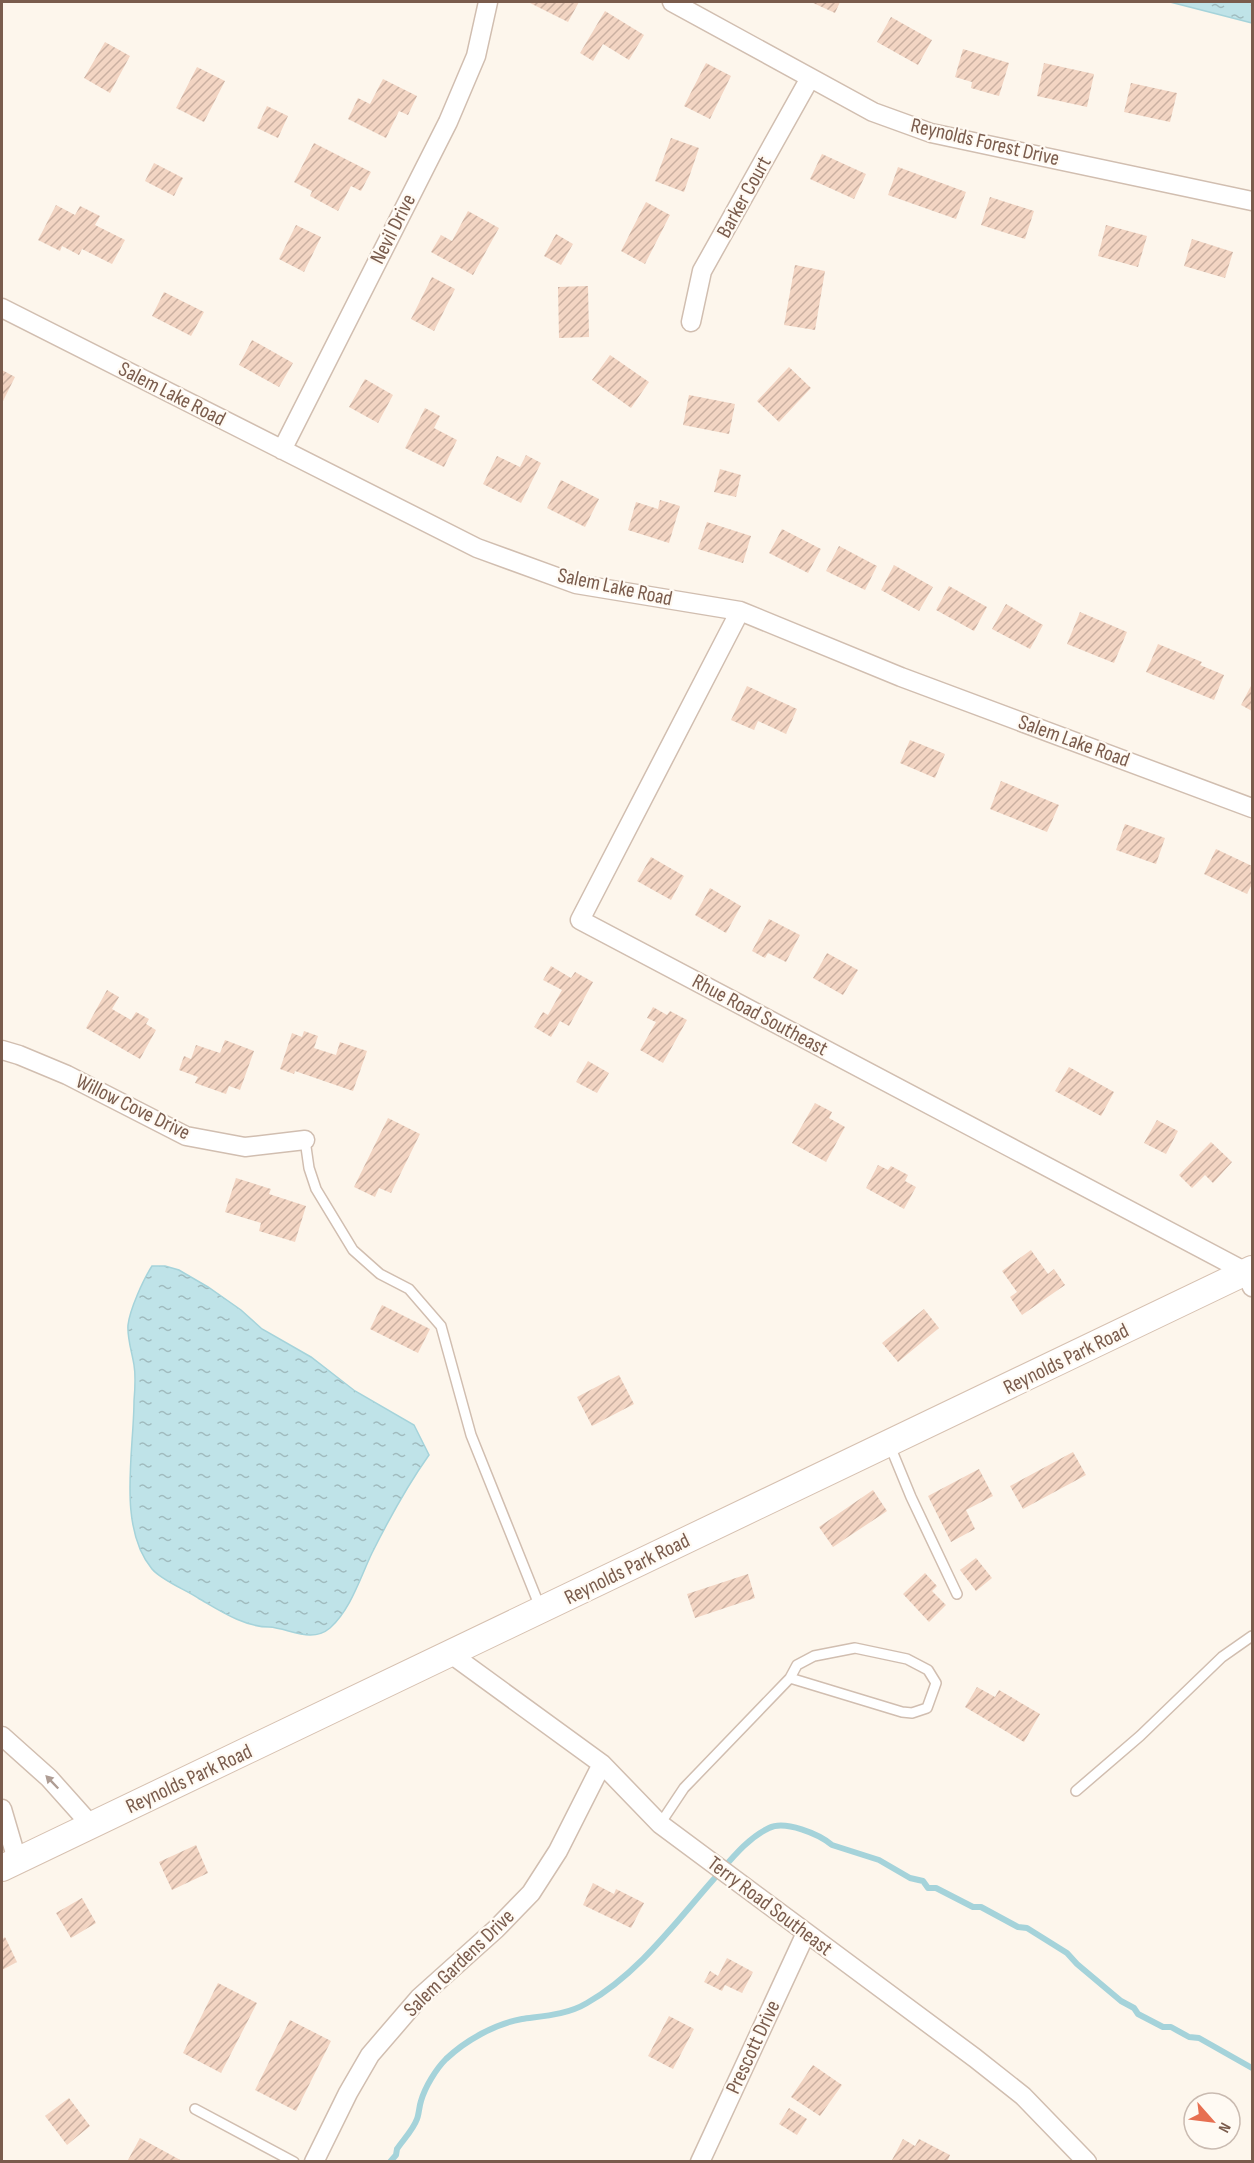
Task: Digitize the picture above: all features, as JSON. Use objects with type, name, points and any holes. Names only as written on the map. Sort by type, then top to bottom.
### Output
[{"type":"main road","name":"Reynolds Park Road","points":[[10,1864],[889,1443],[1250,1276]]},
{"type":"street","name":"Nevil Drive","points":[[282,450],[448,123],[476,56],[488,2]]},
{"type":"street","name":"Reynolds Forest Drive","points":[[672,2],[873,112],[931,133],[1252,201]]},
{"type":"street","name":"Barker Court","points":[[691,322],[702,271],[810,78]]},
{"type":"street","name":"Salem Lake Road","points":[[2,308],[477,548],[576,584],[740,611],[901,677],[1252,807]]},
{"type":"street","name":"Rhue Road Southeast","points":[[740,611],[580,920],[1250,1276]]},
{"type":"street","name":"Willow Cove Drive","points":[[2,1050],[67,1075],[186,1136],[245,1147],[305,1140]]},
{"type":"street","name":"Terry Road Southeast","points":[[451,1654],[602,1764],[660,1824],[1023,2096],[1087,2162]]},
{"type":"street","points":[[2,1736],[49,1778],[91,1825]]},
{"type":"street","name":"Salem Gardens Drive","points":[[314,2162],[353,2084],[370,2055],[389,2031],[419,1998],[496,1929],[531,1893],[558,1851],[602,1764]]},
{"type":"street","points":[[2,1809],[10,1864]]},
{"type":"street","name":"Prescott Drive","points":[[700,2162],[806,1933]]},
{"type":"lane","points":[[305,1140],[309,1168],[316,1189],[353,1250],[380,1274],[409,1289],[441,1326],[471,1435],[541,1610]]},
{"type":"lane","points":[[889,1443],[911,1497],[957,1594]]},
{"type":"lane","points":[[1076,1791],[1140,1736],[1222,1658],[1252,1636]]},
{"type":"lane","points":[[660,1824],[684,1788],[790,1678],[797,1665],[814,1656],[855,1648],[907,1659],[928,1670],[936,1683],[927,1708],[912,1713],[863,1702],[790,1678]]},
{"type":"lane","points":[[195,2109],[294,2162]]},
{"type":"water","points":[[1170,2],[1252,2],[1252,23]]},
{"type":"water","points":[[152,1266],[165,1266],[179,1270],[208,1287],[241,1310],[262,1329],[311,1357],[355,1391],[414,1425],[429,1455],[392,1515],[344,1612],[323,1633],[300,1634],[250,1624],[232,1617],[161,1577],[152,1569],[141,1552],[134,1532],[131,1511],[130,1465],[135,1378],[128,1325],[137,1295]]},
{"type":"building","points":[[528,2],[579,2],[568,22]]},
{"type":"building","points":[[811,2],[840,2],[835,13]]},
{"type":"building","points":[[605,11],[644,35],[629,60],[603,44],[593,61],[580,53]]},
{"type":"building","points":[[891,17],[932,40],[918,65],[877,42]]},
{"type":"building","points":[[105,42],[130,56],[110,93],[84,78]]},
{"type":"building","points":[[963,49],[1009,63],[999,96],[971,88],[972,82],[955,77]]},
{"type":"building","points":[[706,63],[731,76],[710,119],[684,106]]},
{"type":"building","points":[[1044,63],[1094,74],[1087,107],[1037,96]]},
{"type":"building","points":[[197,67],[225,81],[204,122],[176,108]]},
{"type":"building","points":[[383,79],[417,96],[408,115],[399,111],[386,138],[348,119],[358,98],[370,104]]},
{"type":"building","points":[[1131,83],[1177,93],[1170,122],[1124,112]]},
{"type":"building","points":[[267,106],[288,116],[278,138],[257,128]]},
{"type":"building","points":[[671,138],[699,148],[684,192],[655,181]]},
{"type":"building","points":[[314,143],[371,172],[361,191],[351,186],[338,211],[310,196],[312,191],[294,182]]},
{"type":"building","points":[[822,154],[866,174],[854,199],[810,179]]},
{"type":"building","points":[[154,163],[183,178],[174,196],[145,181]]},
{"type":"building","points":[[898,167],[966,192],[956,219],[888,195]]},
{"type":"building","points":[[990,197],[1034,211],[1025,239],[981,225]]},
{"type":"building","points":[[646,202],[670,215],[645,264],[621,251]]},
{"type":"building","points":[[56,205],[75,215],[80,206],[100,216],[95,225],[125,240],[112,264],[82,249],[79,255],[62,246],[60,251],[38,240]]},
{"type":"building","points":[[468,211],[499,228],[473,275],[431,252],[441,235],[452,241]]},
{"type":"building","points":[[296,225],[321,237],[304,272],[279,259]]},
{"type":"building","points":[[1106,225],[1147,236],[1138,267],[1098,256]]},
{"type":"building","points":[[556,234],[573,244],[561,265],[544,256]]},
{"type":"building","points":[[1192,239],[1233,252],[1225,278],[1184,266]]},
{"type":"building","points":[[795,265],[825,271],[815,330],[784,325]]},
{"type":"building","points":[[432,277],[455,289],[434,331],[411,319]]},
{"type":"building","points":[[588,286],[589,337],[559,338],[558,287]]},
{"type":"building","points":[[164,292],[204,312],[191,336],[152,316]]},
{"type":"building","points":[[252,340],[293,363],[279,387],[239,365]]},
{"type":"building","points":[[610,355],[649,382],[631,408],[592,380]]},
{"type":"building","points":[[789,367],[811,388],[779,422],[757,401]]},
{"type":"building","points":[[2,370],[15,377],[2,403]]},
{"type":"building","points":[[365,379],[393,395],[378,423],[349,407]]},
{"type":"building","points":[[689,395],[735,404],[729,434],[683,425]]},
{"type":"building","points":[[425,408],[440,416],[434,428],[457,440],[444,467],[405,448]]},
{"type":"building","points":[[526,455],[541,463],[521,503],[483,484],[497,456],[520,467]]},
{"type":"building","points":[[720,469],[741,475],[736,497],[714,492]]},
{"type":"building","points":[[561,480],[599,499],[585,527],[547,508]]},
{"type":"building","points":[[660,500],[680,506],[669,543],[628,530],[636,502],[658,509]]},
{"type":"building","points":[[707,522],[751,536],[743,563],[698,549]]},
{"type":"building","points":[[782,529],[821,549],[808,573],[769,553]]},
{"type":"building","points":[[839,546],[877,566],[865,590],[826,571]]},
{"type":"building","points":[[894,565],[933,587],[919,611],[881,590]]},
{"type":"building","points":[[949,586],[987,607],[974,631],[936,610]]},
{"type":"building","points":[[1006,604],[1043,625],[1030,649],[992,629]]},
{"type":"building","points":[[1080,612],[1127,632],[1114,663],[1067,644]]},
{"type":"building","points":[[1158,644],[1202,662],[1200,665],[1224,675],[1214,700],[1146,672]]},
{"type":"building","points":[[1252,684],[1252,711],[1241,705]]},
{"type":"building","points":[[747,686],[797,709],[786,734],[758,721],[754,730],[731,720]]},
{"type":"building","points":[[910,740],[945,754],[935,778],[900,763]]},
{"type":"building","points":[[1001,781],[1059,805],[1047,832],[990,809]]},
{"type":"building","points":[[1125,824],[1165,838],[1156,864],[1116,850]]},
{"type":"building","points":[[1216,849],[1252,866],[1252,884],[1247,894],[1204,874]]},
{"type":"building","points":[[651,857],[684,876],[671,900],[637,881]]},
{"type":"building","points":[[710,888],[741,906],[726,933],[695,915]]},
{"type":"building","points":[[769,919],[800,935],[786,962],[768,953],[765,958],[752,951]]},
{"type":"building","points":[[827,953],[858,970],[843,995],[813,978]]},
{"type":"building","points":[[551,966],[571,978],[575,972],[593,982],[569,1026],[560,1021],[551,1037],[534,1027],[543,1012],[548,1015],[562,990],[543,980]]},
{"type":"building","points":[[107,990],[119,997],[112,1009],[131,1020],[136,1012],[149,1019],[146,1024],[156,1030],[140,1059],[86,1028]]},
{"type":"building","points":[[653,1007],[667,1015],[670,1011],[687,1020],[663,1063],[640,1050],[656,1022],[647,1018]]},
{"type":"building","points":[[304,1031],[318,1036],[314,1048],[336,1055],[340,1042],[367,1051],[353,1091],[295,1071],[294,1074],[280,1069],[292,1033],[302,1037]]},
{"type":"building","points":[[225,1040],[254,1051],[240,1090],[229,1086],[226,1094],[195,1083],[198,1077],[179,1070],[184,1056],[191,1059],[196,1045],[220,1053]]},
{"type":"building","points":[[588,1061],[609,1073],[597,1093],[576,1082]]},
{"type":"building","points":[[1069,1067],[1114,1092],[1101,1116],[1055,1091]]},
{"type":"building","points":[[815,1103],[832,1112],[829,1118],[845,1127],[826,1162],[792,1143]]},
{"type":"building","points":[[388,1118],[420,1134],[391,1193],[379,1188],[375,1197],[354,1187]]},
{"type":"building","points":[[1157,1120],[1178,1131],[1166,1154],[1144,1143]]},
{"type":"building","points":[[1211,1142],[1232,1162],[1213,1183],[1205,1175],[1192,1188],[1179,1175]]},
{"type":"building","points":[[878,1165],[888,1170],[891,1166],[908,1175],[905,1181],[916,1187],[904,1209],[866,1188]]},
{"type":"building","points":[[236,1178],[271,1189],[269,1194],[306,1206],[295,1242],[259,1231],[261,1223],[225,1212]]},
{"type":"building","points":[[1031,1250],[1048,1274],[1054,1269],[1065,1285],[1022,1315],[1010,1297],[1017,1292],[1002,1271]]},
{"type":"building","points":[[382,1305],[430,1329],[418,1353],[370,1329]]},
{"type":"building","points":[[924,1309],[939,1328],[898,1362],[882,1343]]},
{"type":"building","points":[[619,1375],[634,1404],[592,1426],[577,1397]]},
{"type":"building","points":[[1073,1452],[1086,1475],[1023,1509],[1010,1486]]},
{"type":"building","points":[[979,1469],[993,1496],[966,1510],[975,1529],[951,1542],[928,1496]]},
{"type":"building","points":[[873,1490],[887,1511],[833,1547],[819,1527]]},
{"type":"building","points":[[976,1558],[992,1578],[976,1591],[960,1570]]},
{"type":"building","points":[[925,1573],[937,1586],[932,1591],[946,1605],[929,1622],[903,1594]]},
{"type":"building","points":[[748,1574],[755,1598],[695,1618],[687,1594]]},
{"type":"building","points":[[977,1687],[995,1697],[999,1690],[1040,1714],[1024,1742],[965,1707]]},
{"type":"building","points":[[196,1845],[208,1873],[172,1890],[159,1862]]},
{"type":"building","points":[[593,1883],[614,1894],[616,1889],[644,1903],[631,1928],[583,1905]]},
{"type":"building","points":[[82,1898],[96,1923],[71,1938],[56,1913]]},
{"type":"building","points":[[5,1937],[17,1962],[2,1970],[2,1939]]},
{"type":"building","points":[[727,1958],[753,1972],[742,1993],[725,1985],[722,1991],[704,1982],[710,1971],[718,1976]]},
{"type":"building","points":[[218,1983],[257,2003],[221,2073],[183,2053]]},
{"type":"building","points":[[669,2016],[694,2029],[673,2069],[648,2056]]},
{"type":"building","points":[[290,2020],[331,2041],[296,2111],[255,2090]]},
{"type":"building","points":[[813,2065],[842,2085],[820,2116],[791,2097]]},
{"type":"building","points":[[69,2098],[90,2126],[67,2145],[45,2116]]},
{"type":"building","points":[[789,2108],[807,2119],[797,2135],[779,2124]]},
{"type":"building","points":[[140,2138],[184,2162],[128,2160]]},
{"type":"building","points":[[903,2139],[915,2146],[919,2139],[950,2155],[947,2162],[891,2162]]},
{"type":"waterway","points":[[390,2162],[418,2117],[420,2103],[431,2078],[454,2052],[472,2039],[502,2025],[571,2010],[605,1991],[623,1978],[655,1947],[746,1844],[769,1828],[776,1826],[802,1829],[832,1845],[879,1860],[910,1878],[923,1881],[928,1888],[936,1888],[973,1907],[981,1907],[1018,1927],[1027,1928],[1067,1953],[1121,2001],[1134,2008],[1138,2014],[1163,2027],[1171,2027],[1189,2037],[1199,2038],[1252,2068]]}]
